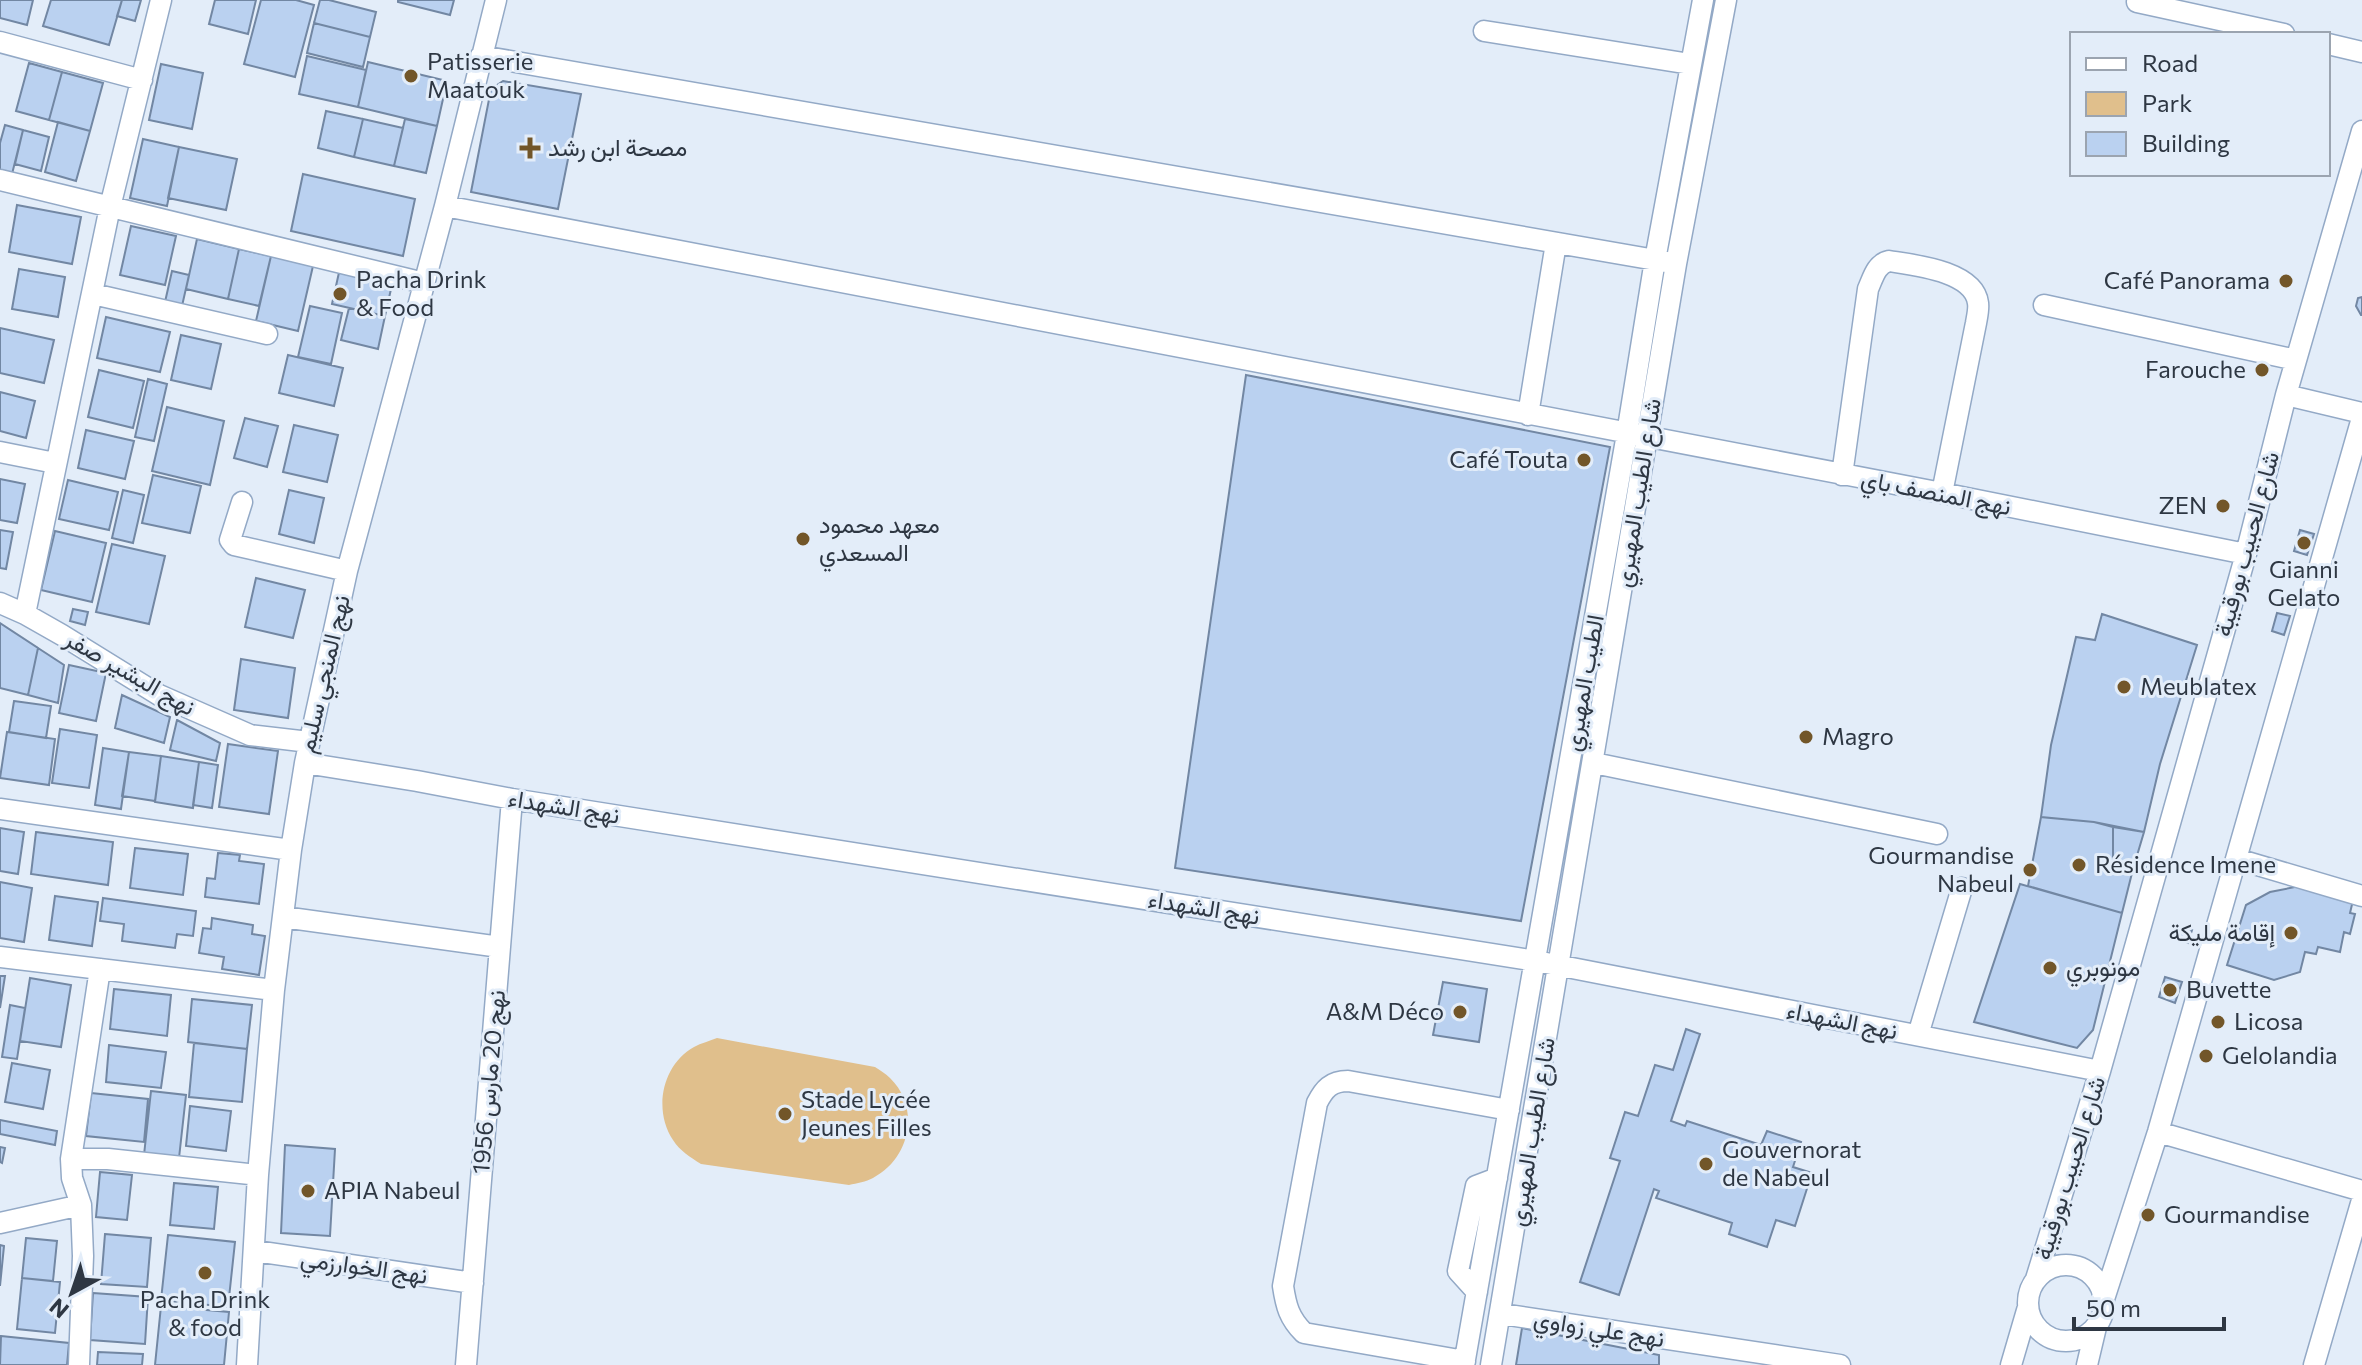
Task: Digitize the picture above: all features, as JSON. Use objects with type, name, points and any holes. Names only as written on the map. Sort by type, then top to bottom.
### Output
[{"type":"street","points":[[25,614],[110,207],[161,0]]},
{"type":"street","name":"نهج المنجي سليم","points":[[247,1365],[258,1175],[274,990],[307,752],[347,571],[445,206],[496,0]]},
{"type":"street","name":"الطيب المهيري","points":[[1464,1363],[1703,0]]},
{"type":"street","name":"شارع الطيب المهيري","points":[[1491,1365],[1676,264],[1726,0]]},
{"type":"street","points":[[2137,2],[2275,32]]},
{"type":"street","points":[[1484,31],[1690,64]]},
{"type":"street","points":[[0,42],[142,80]]},
{"type":"street","points":[[2330,44],[2362,52]]},
{"type":"street","points":[[481,56],[1676,264]]},
{"type":"street","name":"شارع الحبيب بورقيبة","points":[[2036,1279],[2100,1071],[2362,131]]},
{"type":"street","points":[[0,180],[424,283]]},
{"type":"street","name":"نهج المنصف باي","points":[[445,206],[2246,554]]},
{"type":"street","points":[[1528,415],[1556,243]]},
{"type":"street","points":[[1842,475],[1868,289],[1883,262],[1921,266],[1955,276],[1966,283],[1975,293],[1978,303],[1942,493]]},
{"type":"street","points":[[93,294],[267,334]]},
{"type":"street","points":[[2044,305],[2296,360]]},
{"type":"street","points":[[2087,1365],[2104,1299],[2158,1132],[2362,416],[2286,395]]},
{"type":"street","points":[[0,452],[55,463]]},
{"type":"street","points":[[242,502],[230,540],[234,545],[347,571]]},
{"type":"street","name":"نهج البشير صفر","points":[[0,603],[25,614],[159,695],[250,735],[307,752]]},
{"type":"street","name":"نهج الشهداء","points":[[307,752],[417,781],[512,799],[1536,961],[2100,1071]]},
{"type":"street","points":[[1594,763],[1937,834]]},
{"type":"street","name":"نهج 20 مارس 1956","points":[[466,1365],[512,799]]},
{"type":"street","points":[[0,809],[291,850]]},
{"type":"street","points":[[2237,859],[2362,896]]},
{"type":"street","points":[[1918,1035],[1962,888]]},
{"type":"street","points":[[283,917],[500,947]]},
{"type":"street","points":[[0,957],[274,990]]},
{"type":"street","points":[[79,1365],[83,1256],[81,1205],[72,1178],[71,1159],[100,969]]},
{"type":"street","points":[[1464,1363],[1304,1333],[1286,1307],[1283,1286],[1317,1103],[1330,1085],[1348,1081],[1509,1110]]},
{"type":"street","points":[[2158,1132],[2362,1191]]},
{"type":"street","points":[[71,1159],[108,1159],[258,1175]]},
{"type":"street","points":[[2314,1365],[2362,1200]]},
{"type":"street","points":[[0,1223],[81,1205]]},
{"type":"street","name":"نهج الخوارزمي","points":[[255,1251],[473,1283]]},
{"type":"street","points":[[2011,1365],[2028,1307],[2029,1292],[2036,1279],[2047,1270],[2061,1265],[2090,1273],[2099,1284],[2104,1299]]},
{"type":"street","points":[[2342,1270],[2362,1276]]},
{"type":"street","points":[[2028,1307],[2032,1321],[2042,1333],[2055,1340],[2070,1341],[2096,1327]]},
{"type":"street","name":"نهج علي زواوي","points":[[1502,1314],[1735,1358],[1840,1365]]},
{"type":"green space","name":"Stade Lycée Jeunes Filles","points":[[717,1038],[875,1067],[881,1071],[900,1090],[906,1104],[907,1132],[896,1159],[873,1178],[849,1185],[701,1164],[693,1159],[676,1144],[667,1128],[662,1102],[664,1089],[674,1065],[683,1055]]},
{"type":"building","points":[[0,0],[33,0],[27,25],[0,18]]},
{"type":"building","points":[[51,0],[122,0],[109,45],[43,26]]},
{"type":"building","points":[[122,0],[141,0],[135,21],[117,16]]},
{"type":"building","points":[[215,0],[256,0],[248,34],[209,24]]},
{"type":"building","points":[[261,0],[296,0],[314,5],[295,77],[244,64]]},
{"type":"building","points":[[320,0],[376,12],[370,37],[314,23]]},
{"type":"building","points":[[398,0],[454,0],[450,15]]},
{"type":"building","points":[[314,23],[370,37],[363,67],[307,53]]},
{"type":"building","points":[[307,56],[366,70],[358,107],[299,94]]},
{"type":"building","points":[[368,62],[447,81],[437,126],[358,107]]},
{"type":"building","points":[[29,63],[62,72],[49,120],[16,111]]},
{"type":"building","points":[[161,64],[203,73],[192,129],[149,120]]},
{"type":"building","points":[[62,72],[103,83],[90,131],[49,120]]},
{"type":"building","name":"مصحة ابن رشد","points":[[503,81],[581,94],[558,209],[471,192],[491,89]]},
{"type":"building","points":[[326,111],[363,119],[354,157],[318,148]]},
{"type":"building","points":[[363,119],[403,128],[394,166],[354,157]]},
{"type":"building","points":[[405,119],[437,126],[426,173],[394,166]]},
{"type":"building","points":[[58,122],[90,131],[76,181],[45,172]]},
{"type":"building","points":[[5,125],[23,130],[11,178],[0,175],[0,143]]},
{"type":"building","points":[[23,130],[49,137],[41,171],[15,164]]},
{"type":"building","points":[[143,139],[179,147],[167,206],[130,198]]},
{"type":"building","points":[[179,147],[237,159],[226,210],[168,198]]},
{"type":"building","points":[[303,174],[415,199],[403,256],[291,231]]},
{"type":"building","points":[[17,205],[81,217],[72,264],[9,252]]},
{"type":"building","points":[[131,226],[176,236],[165,285],[120,275]]},
{"type":"building","points":[[197,239],[239,249],[228,299],[186,289]]},
{"type":"building","points":[[239,249],[271,256],[259,306],[228,299]]},
{"type":"building","points":[[271,256],[313,266],[298,331],[256,321]]},
{"type":"building","points":[[340,268],[393,280],[385,316],[332,304]]},
{"type":"building","points":[[19,269],[65,277],[58,317],[12,309]]},
{"type":"building","points":[[172,271],[189,275],[182,306],[165,302]]},
{"type":"building","points":[[2362,297],[2361,315],[2356,306],[2358,298]]},
{"type":"building","points":[[310,306],[342,313],[331,364],[298,357]]},
{"type":"building","points":[[349,308],[385,316],[378,349],[341,340]]},
{"type":"building","points":[[106,317],[170,332],[160,372],[97,358]]},
{"type":"building","points":[[0,328],[54,340],[44,383],[0,373]]},
{"type":"building","points":[[181,335],[221,344],[211,389],[171,380]]},
{"type":"building","points":[[288,355],[343,368],[334,406],[279,393]]},
{"type":"building","points":[[99,370],[144,381],[133,428],[88,417]]},
{"type":"building","points":[[1246,375],[1610,447],[1521,921],[1175,868]]},
{"type":"building","points":[[148,379],[167,384],[154,441],[135,437]]},
{"type":"building","points":[[0,392],[35,401],[26,438],[0,431]]},
{"type":"building","points":[[167,407],[224,421],[210,485],[152,471]]},
{"type":"building","points":[[245,418],[278,426],[267,467],[234,458]]},
{"type":"building","points":[[294,425],[338,435],[327,482],[283,472]]},
{"type":"building","points":[[86,430],[134,441],[125,479],[78,468]]},
{"type":"building","points":[[153,475],[201,486],[190,533],[142,523]]},
{"type":"building","points":[[0,479],[25,484],[17,523],[0,520]]},
{"type":"building","points":[[68,480],[118,492],[109,530],[59,519]]},
{"type":"building","points":[[123,490],[144,495],[133,543],[112,538]]},
{"type":"building","points":[[289,490],[324,498],[314,543],[279,534]]},
{"type":"building","points":[[0,530],[13,532],[6,569],[0,568]]},
{"type":"building","name":"Gianni Gelato","points":[[2300,530],[2314,534],[2307,555],[2294,551]]},
{"type":"building","points":[[55,531],[106,543],[92,602],[41,590]]},
{"type":"building","points":[[112,544],[165,556],[149,624],[96,612]]},
{"type":"building","points":[[256,578],[305,590],[293,638],[245,627]]},
{"type":"building","points":[[73,609],[88,612],[85,625],[70,621]]},
{"type":"building","points":[[2277,613],[2290,616],[2284,635],[2272,631]]},
{"type":"building","name":"Meublatex","points":[[2102,614],[2197,645],[2160,764],[2144,832],[2094,822],[2041,817],[2051,745],[2076,637],[2095,640]]},
{"type":"building","points":[[0,623],[38,648],[28,695],[0,688]]},
{"type":"building","points":[[38,648],[64,665],[58,703],[28,695]]},
{"type":"building","points":[[241,659],[295,668],[288,718],[234,710]]},
{"type":"building","points":[[69,665],[106,673],[96,721],[59,713]]},
{"type":"building","points":[[122,695],[170,717],[164,743],[115,728]]},
{"type":"building","points":[[14,701],[51,706],[46,738],[9,732]]},
{"type":"building","points":[[177,720],[220,743],[216,761],[170,750]]},
{"type":"building","points":[[60,729],[97,735],[89,788],[52,783]]},
{"type":"building","points":[[7,732],[55,739],[49,785],[0,778]]},
{"type":"building","points":[[228,744],[278,751],[269,814],[219,807]]},
{"type":"building","points":[[103,748],[129,752],[121,809],[95,805]]},
{"type":"building","points":[[129,752],[161,756],[155,801],[122,796]]},
{"type":"building","points":[[161,756],[199,762],[193,808],[155,802]]},
{"type":"building","points":[[199,762],[218,765],[212,808],[193,805]]},
{"type":"building","name":"Résidence Imene","points":[[2041,817],[2113,827],[2113,864],[2133,869],[2122,913],[2028,886]]},
{"type":"building","points":[[2113,827],[2144,832],[2133,869],[2113,864]]},
{"type":"building","points":[[0,828],[24,832],[18,874],[0,871]]},
{"type":"building","points":[[36,832],[113,842],[108,885],[31,874]]},
{"type":"building","points":[[135,848],[188,854],[183,895],[130,888]]},
{"type":"building","points":[[218,853],[240,855],[239,861],[264,864],[259,904],[205,897],[207,878],[215,879]]},
{"type":"building","points":[[0,882],[32,888],[24,942],[0,938]]},
{"type":"building","name":"مونوبري","points":[[2020,884],[2122,913],[2093,1030],[2077,1048],[1974,1022]]},
{"type":"building","name":"إقامة مليكة","points":[[2305,885],[2354,896],[2350,913],[2355,914],[2350,934],[2344,932],[2340,952],[2318,947],[2316,954],[2305,952],[2300,972],[2274,980],[2227,965],[2246,905],[2270,892]]},
{"type":"building","points":[[55,896],[98,902],[92,946],[49,940]]},
{"type":"building","points":[[103,898],[196,911],[193,936],[177,934],[175,948],[122,941],[124,924],[100,921]]},
{"type":"building","points":[[212,918],[253,925],[252,934],[265,936],[259,975],[222,969],[224,957],[199,953],[203,928],[211,929]]},
{"type":"building","points":[[2182,928],[2192,930],[2188,943],[2178,940]]},
{"type":"building","points":[[0,976],[5,976],[0,1008]]},
{"type":"building","name":"Buvette","points":[[2165,977],[2182,982],[2175,1003],[2159,997]]},
{"type":"building","points":[[30,978],[71,985],[61,1047],[20,1041]]},
{"type":"building","name":"A&M Déco","points":[[1443,982],[1487,989],[1479,1042],[1433,1035]]},
{"type":"building","points":[[114,989],[171,995],[167,1036],[110,1029]]},
{"type":"building","points":[[192,999],[252,1005],[247,1049],[188,1042]]},
{"type":"building","points":[[10,1005],[25,1008],[17,1059],[2,1057]]},
{"type":"building","name":"Gouvernorat de Nabeul","points":[[1686,1029],[1700,1034],[1671,1121],[1685,1126],[1687,1121],[1761,1145],[1767,1131],[1801,1142],[1793,1167],[1812,1173],[1795,1226],[1776,1220],[1767,1247],[1729,1234],[1732,1223],[1656,1198],[1659,1191],[1654,1189],[1619,1295],[1580,1282],[1620,1161],[1610,1158],[1625,1112],[1638,1116],[1655,1065],[1673,1070]]},
{"type":"building","points":[[194,1043],[247,1049],[242,1102],[189,1097]]},
{"type":"building","points":[[109,1045],[166,1052],[161,1088],[106,1082]]},
{"type":"building","points":[[12,1063],[50,1070],[43,1109],[5,1102]]},
{"type":"building","points":[[151,1091],[186,1095],[179,1158],[144,1155]]},
{"type":"building","points":[[91,1093],[148,1099],[144,1142],[86,1136]]},
{"type":"building","points":[[190,1106],[231,1111],[226,1151],[186,1146]]},
{"type":"building","points":[[0,1120],[57,1131],[55,1145],[0,1134]]},
{"type":"building","name":"APIA Nabeul","points":[[285,1145],[335,1149],[330,1236],[281,1233]]},
{"type":"building","points":[[0,1147],[5,1148],[2,1163],[0,1162]]},
{"type":"building","points":[[100,1172],[132,1175],[127,1220],[96,1217]]},
{"type":"building","points":[[174,1183],[218,1187],[214,1229],[170,1225]]},
{"type":"building","points":[[105,1234],[151,1238],[147,1287],[101,1284]]},
{"type":"building","points":[[168,1235],[235,1242],[228,1307],[161,1300]]},
{"type":"building","points":[[26,1238],[57,1241],[53,1281],[22,1278]]},
{"type":"building","points":[[0,1245],[4,1246],[0,1286]]},
{"type":"building","points":[[22,1278],[60,1282],[55,1333],[17,1329]]},
{"type":"building","points":[[93,1293],[148,1297],[145,1344],[90,1340]]},
{"type":"building","points":[[161,1306],[229,1312],[224,1365],[155,1365]]},
{"type":"building","points":[[1522,1328],[1659,1355],[1659,1365],[1516,1365]]},
{"type":"building","points":[[1,1336],[69,1343],[67,1365],[0,1365]]},
{"type":"building","points":[[98,1352],[143,1354],[142,1365],[97,1365]]},
{"type":"place","name":"Patisserie Maatouk","points":[[411,76]]},
{"type":"place","name":"مصحة ابن رشد","points":[[530,148]]},
{"type":"place","name":"Café Panorama","points":[[2286,281]]},
{"type":"place","name":"Pacha Drink & Food","points":[[340,294]]},
{"type":"place","name":"Farouche","points":[[2262,370]]},
{"type":"place","name":"Café Touta","points":[[1584,460]]},
{"type":"place","name":"ZEN","points":[[2223,506]]},
{"type":"place","name":"معهد محمود المسعدي","points":[[803,539]]},
{"type":"place","name":"Gianni Gelato","points":[[2304,543]]},
{"type":"place","name":"Meublatex","points":[[2124,687]]},
{"type":"place","name":"Magro","points":[[1806,737]]},
{"type":"place","name":"Résidence Imene","points":[[2079,865]]},
{"type":"place","name":"Gourmandise Nabeul","points":[[2030,870]]},
{"type":"place","name":"إقامة مليكة","points":[[2291,933]]},
{"type":"place","name":"مونوبري","points":[[2050,968]]},
{"type":"place","name":"Buvette","points":[[2170,990]]},
{"type":"place","name":"A&M Déco","points":[[1460,1012]]},
{"type":"place","name":"Licosa","points":[[2218,1022]]},
{"type":"place","name":"Gelolandia","points":[[2206,1056]]},
{"type":"place","name":"Stade Lycée Jeunes Filles","points":[[785,1114]]},
{"type":"place","name":"Gouvernorat de Nabeul","points":[[1706,1164]]},
{"type":"place","name":"APIA Nabeul","points":[[308,1191]]},
{"type":"place","name":"Gourmandise","points":[[2148,1215]]},
{"type":"place","name":"Pacha Drink & food","points":[[205,1273]]}]
